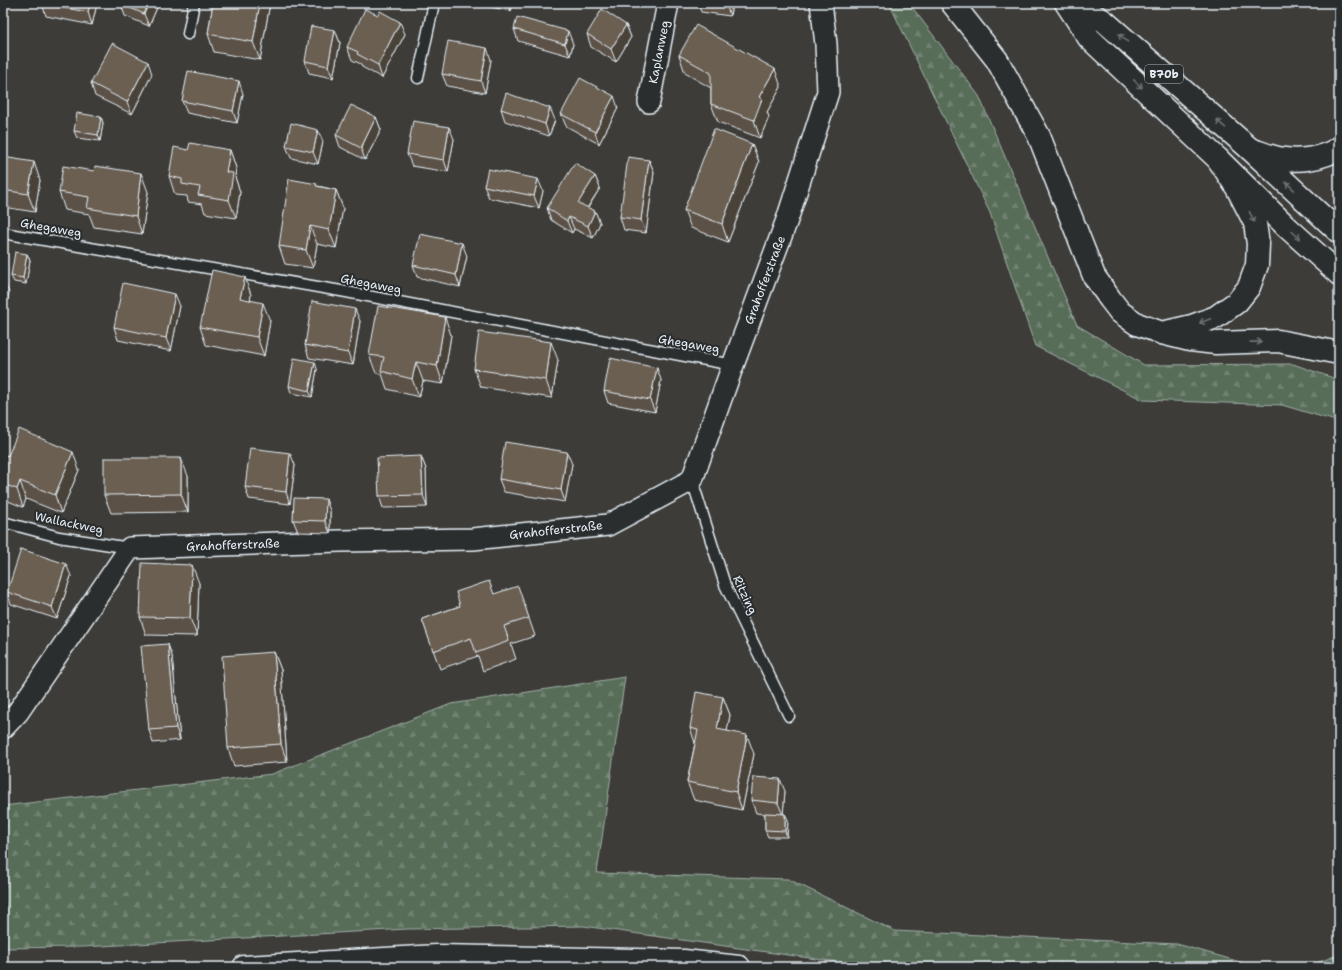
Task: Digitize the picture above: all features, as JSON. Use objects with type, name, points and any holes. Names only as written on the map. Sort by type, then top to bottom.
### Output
[{"type":"main road","points":[[952,3],[997,60],[1039,136],[1094,276],[1120,312],[1137,324],[1190,340],[1216,343],[1278,341],[1339,353]]},
{"type":"main road","name":"B70b","points":[[1066,3],[1089,38],[1218,159]]},
{"type":"main road","name":"B70b","points":[[1073,3],[1104,21],[1250,149]]},
{"type":"main road","points":[[1250,149],[1277,158],[1303,160],[1330,154],[1339,148]]},
{"type":"main road","points":[[1250,149],[1339,232]]},
{"type":"main road","points":[[1162,332],[1192,326],[1216,317],[1237,302],[1249,287],[1257,265],[1258,244],[1255,224],[1237,188],[1218,159]]},
{"type":"main road","points":[[1218,159],[1288,228],[1339,274]]},
{"type":"main road","points":[[244,967],[437,956],[684,961],[739,967]]},
{"type":"street","name":"Kaplanweg","points":[[649,102],[668,3]]},
{"type":"street","name":"Grahofferstraße","points":[[130,548],[340,541],[473,539],[608,525],[692,480],[787,220],[828,92],[826,44],[821,3]]},
{"type":"street","points":[[3,728],[18,712],[130,548]]},
{"type":"lane","points":[[188,34],[194,3]]},
{"type":"lane","points":[[418,78],[434,3]]},
{"type":"lane","name":"Ghegaweg","points":[[3,233],[341,291],[733,365]]},
{"type":"lane","name":"Ritzing","points":[[692,480],[725,585],[789,716]]},
{"type":"lane","name":"Wallackweg","points":[[3,522],[59,537],[130,548]]},
{"type":"green space","points":[[889,3],[909,3],[979,96],[1077,325],[1144,365],[1293,364],[1339,380],[1339,422],[1282,405],[1143,400],[1035,346],[990,213]]},
{"type":"green space","points":[[625,677],[597,873],[788,879],[895,931],[1177,944],[1258,967],[873,967],[583,926],[408,929],[83,947],[3,948],[3,806],[272,774],[451,704]]},
{"type":"green space","points":[[1339,944],[1339,967],[1306,967],[1335,956]]},
{"type":"building","points":[[42,3],[90,3],[88,12]]},
{"type":"building","points":[[121,3],[149,3],[144,14]]},
{"type":"building","points":[[213,3],[260,3],[253,42],[208,34]]},
{"type":"building","points":[[365,9],[378,15],[380,11],[400,22],[378,65],[347,47]]},
{"type":"building","points":[[602,9],[626,25],[611,49],[587,34]]},
{"type":"building","points":[[517,17],[568,31],[565,44],[514,29]]},
{"type":"building","points":[[696,25],[775,69],[759,97],[762,99],[754,120],[711,104],[711,73],[679,55]]},
{"type":"building","points":[[311,26],[335,30],[328,66],[305,61]]},
{"type":"building","points":[[448,41],[487,48],[481,81],[442,74]]},
{"type":"building","points":[[112,43],[148,62],[127,102],[91,83]]},
{"type":"building","points":[[188,71],[239,81],[233,111],[182,101]]},
{"type":"building","points":[[580,78],[614,96],[595,132],[561,114]]},
{"type":"building","points":[[506,93],[550,108],[545,124],[501,109]]},
{"type":"building","points":[[351,105],[376,117],[361,148],[336,135]]},
{"type":"building","points":[[77,113],[101,117],[98,135],[74,131]]},
{"type":"building","points":[[413,121],[449,127],[444,160],[407,154]]},
{"type":"building","points":[[291,123],[318,130],[313,152],[286,146]]},
{"type":"building","points":[[714,129],[752,144],[722,224],[684,210]]},
{"type":"building","points":[[190,143],[230,150],[226,172],[233,173],[229,200],[198,195],[200,187],[182,184],[182,179],[169,176],[174,147],[188,150]]},
{"type":"building","points":[[3,157],[34,162],[28,194],[3,190]]},
{"type":"building","points":[[628,157],[649,160],[641,220],[620,217]]},
{"type":"building","points":[[575,163],[595,176],[578,203],[595,211],[588,226],[569,217],[567,221],[547,208]]},
{"type":"building","points":[[63,166],[94,171],[95,166],[141,173],[136,216],[87,208],[89,197],[59,192]]},
{"type":"building","points":[[488,169],[538,179],[534,196],[484,186]]},
{"type":"building","points":[[289,179],[317,184],[316,186],[336,190],[329,230],[310,226],[306,250],[279,246]]},
{"type":"building","points":[[420,234],[462,243],[456,275],[413,265]]},
{"type":"building","points":[[15,252],[27,254],[23,278],[11,276]]},
{"type":"building","points":[[212,270],[245,277],[240,298],[263,303],[257,337],[200,327]]},
{"type":"building","points":[[123,283],[175,294],[166,338],[114,327]]},
{"type":"building","points":[[312,301],[355,309],[348,353],[305,345]]},
{"type":"building","points":[[378,306],[445,317],[437,366],[416,362],[412,379],[381,371],[384,357],[369,355]]},
{"type":"building","points":[[479,332],[551,342],[546,380],[474,369]]},
{"type":"building","points":[[294,358],[315,362],[309,391],[289,386]]},
{"type":"building","points":[[610,358],[657,368],[650,400],[604,391]]},
{"type":"building","points":[[19,429],[73,452],[55,495],[20,481],[17,489],[3,484],[3,454],[8,456]]},
{"type":"building","points":[[505,442],[567,452],[561,490],[499,479]]},
{"type":"building","points":[[250,448],[290,453],[286,492],[245,487]]},
{"type":"building","points":[[421,456],[423,495],[379,496],[377,458]]},
{"type":"building","points":[[104,458],[181,458],[181,494],[104,495]]},
{"type":"building","points":[[294,498],[326,499],[325,521],[293,520]]},
{"type":"building","points":[[21,549],[66,564],[52,607],[7,592]]},
{"type":"building","points":[[142,563],[192,565],[190,618],[140,617]]},
{"type":"building","points":[[489,581],[494,594],[518,586],[529,618],[504,626],[509,641],[476,653],[471,638],[433,651],[422,619],[460,606],[456,592]]},
{"type":"building","points":[[168,644],[176,728],[149,730],[141,646]]},
{"type":"building","points":[[274,652],[281,744],[228,748],[222,656]]},
{"type":"building","points":[[696,692],[723,697],[717,729],[747,735],[736,792],[687,782],[698,730],[690,728]]},
{"type":"building","points":[[753,777],[780,779],[778,803],[751,800]]},
{"type":"building","points":[[765,813],[785,814],[785,831],[765,830]]}]
